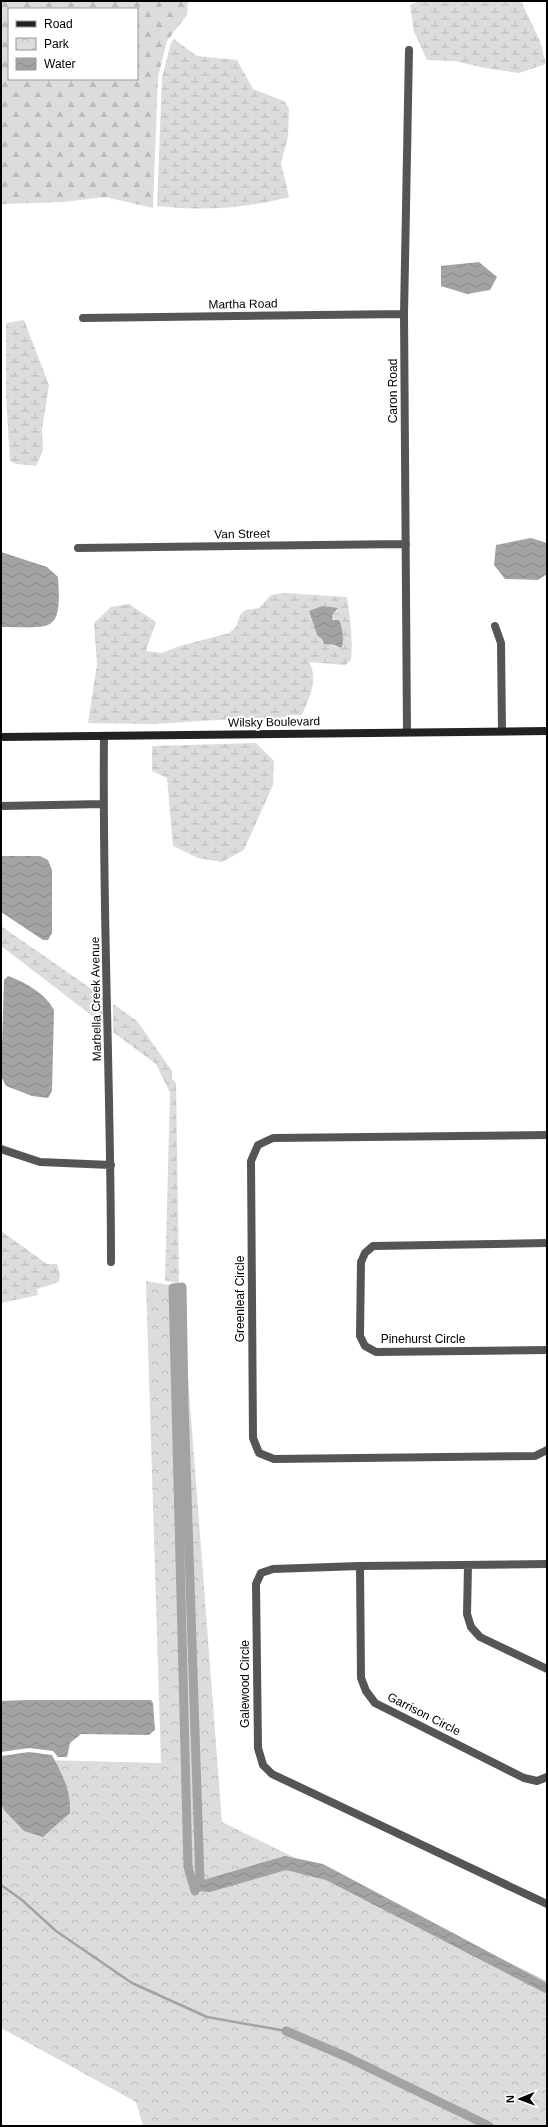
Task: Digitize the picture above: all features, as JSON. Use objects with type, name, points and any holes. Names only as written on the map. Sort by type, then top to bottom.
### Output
[{"type":"main road","name":"Wilsky Boulevard","points":[[1,737],[547,731]]},
{"type":"street","name":"Caron Road","points":[[407,732],[404,314],[408,50]]},
{"type":"street","name":"Martha Road","points":[[83,318],[404,314]]},
{"type":"street","name":"Van Street","points":[[78,548],[406,544]]},
{"type":"street","points":[[495,626],[501,643],[502,731]]},
{"type":"street","name":"Marbella Creek Avenue","points":[[104,736],[111,1165],[111,1262]]},
{"type":"street","points":[[1,806],[104,804]]},
{"type":"street","name":"Greenleaf Circle","points":[[547,1134],[273,1138],[258,1145],[251,1161],[253,1438],[259,1453],[274,1459],[536,1456],[547,1450]]},
{"type":"street","points":[[1,1149],[40,1162],[111,1165]]},
{"type":"street","name":"Pinehurst Circle","points":[[547,1243],[373,1246],[365,1253],[361,1262],[360,1306],[360,1336],[365,1346],[376,1352],[547,1350]]},
{"type":"street","name":"Galewood Circle","points":[[547,1564],[360,1566],[274,1569],[261,1573],[256,1584],[258,1748],[263,1765],[272,1774],[547,1904]]},
{"type":"street","points":[[468,1565],[467,1614],[471,1627],[480,1637],[547,1669]]},
{"type":"street","name":"Garrison Circle","points":[[360,1566],[361,1678],[366,1691],[375,1703],[524,1778],[537,1781],[547,1777]]},
{"type":"green space","points":[[1,1],[188,1],[187,15],[167,41],[158,77],[153,208],[105,197],[63,202],[1,204]]},
{"type":"green space","points":[[420,1],[521,1],[540,41],[546,64],[519,73],[485,68],[455,61],[427,60],[414,32],[410,5]]},
{"type":"green space","points":[[174,39],[197,56],[237,60],[253,89],[284,101],[289,108],[288,137],[281,163],[289,197],[255,204],[224,208],[208,209],[157,206],[162,77],[171,43]]},
{"type":"green space","points":[[24,320],[49,385],[42,429],[43,450],[36,466],[16,464],[10,461],[6,396],[6,323]]},
{"type":"green space","points":[[284,593],[347,597],[350,620],[351,660],[345,665],[309,662],[312,669],[313,682],[310,696],[302,715],[288,715],[277,720],[251,718],[152,724],[88,723],[97,664],[94,623],[111,607],[129,604],[156,622],[146,651],[161,653],[180,646],[229,633],[236,627],[240,615],[245,610],[259,608],[271,595]],"holes":[[[338,610],[332,616],[341,630],[341,648],[330,645],[317,635],[309,611]]]},
{"type":"green space","points":[[256,743],[274,761],[273,785],[244,850],[222,862],[198,858],[173,846],[167,778],[152,771],[152,746]]},
{"type":"green space","points":[[1,926],[103,997],[103,1024],[1,946]]},
{"type":"green space","points":[[113,1004],[137,1021],[172,1071],[172,1079],[176,1083],[179,1283],[165,1281],[170,1093],[156,1064],[113,1032]]},
{"type":"green space","points":[[1,1231],[47,1264],[57,1264],[60,1275],[59,1282],[37,1289],[38,1295],[1,1303]]},
{"type":"green space","points":[[146,1281],[181,1287],[222,1822],[547,1981],[547,2126],[143,2126],[136,2102],[1,2028],[1,1759],[161,1763]]},
{"type":"water","points":[[479,262],[497,277],[490,290],[467,294],[441,286],[441,266]]},
{"type":"water","points":[[531,538],[547,543],[547,574],[538,580],[505,579],[494,565],[496,545]]},
{"type":"water","points":[[1,552],[47,567],[58,577],[58,609],[55,618],[50,624],[32,627],[1,627]]},
{"type":"water","points":[[322,606],[338,608],[332,616],[333,620],[339,620],[341,626],[343,638],[341,648],[334,645],[324,644],[323,640],[317,635],[309,611]]},
{"type":"water","points":[[1,856],[40,856],[48,860],[52,870],[52,933],[48,940],[43,940],[1,912]]},
{"type":"water","points":[[8,976],[34,989],[46,999],[54,1010],[52,1091],[48,1098],[32,1096],[6,1086],[1,1076],[4,980]]},
{"type":"water","points":[[151,1700],[153,1703],[155,1730],[149,1735],[81,1734],[70,1743],[67,1757],[58,1757],[53,1751],[29,1748],[1,1752],[1,1701]]},
{"type":"water","points":[[29,1752],[52,1755],[62,1776],[69,1797],[70,1813],[43,1837],[24,1831],[4,1810],[1,1804],[1,1756]]},
{"type":"water","points":[[285,1856],[323,1864],[547,1983],[547,1994],[326,1880],[286,1870],[210,1892],[195,1891],[200,1881]]},
{"type":"waterway","points":[[195,1891],[188,1867],[173,1288],[182,1287],[184,1403],[200,1881]]},
{"type":"waterway","points":[[1,1885],[22,1900],[56,1931],[132,1983],[207,2017],[286,2031]]},
{"type":"waterway","points":[[286,2031],[347,2057],[489,2126]]}]
